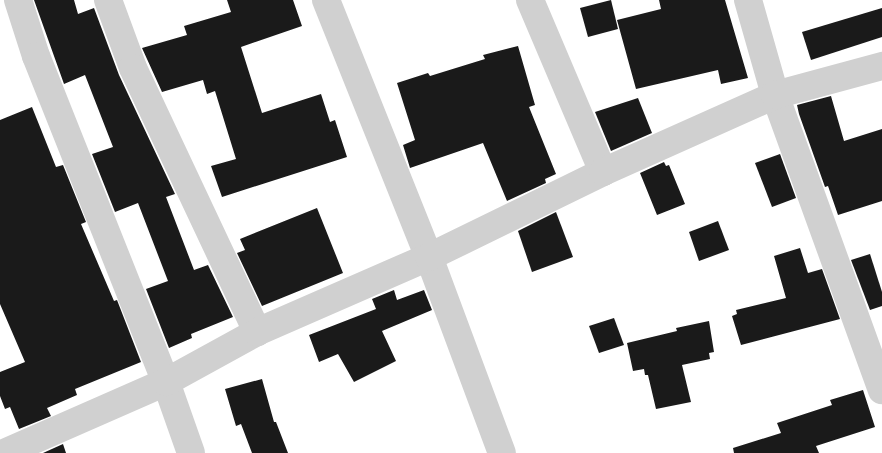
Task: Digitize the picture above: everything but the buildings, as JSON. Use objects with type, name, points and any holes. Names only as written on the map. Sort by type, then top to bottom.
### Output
[{"type":"street","points":[[18,0],[36,56],[166,382],[190,453]]},
{"type":"street","points":[[108,0],[133,68],[257,332]]},
{"type":"street","points":[[326,0],[429,257],[502,453]]},
{"type":"street","points":[[530,0],[603,172]]},
{"type":"street","points":[[748,0],[774,95],[876,350],[882,390]]},
{"type":"street","points":[[3,449],[166,382],[257,332],[429,257],[603,172],[774,95],[882,66]]}]
